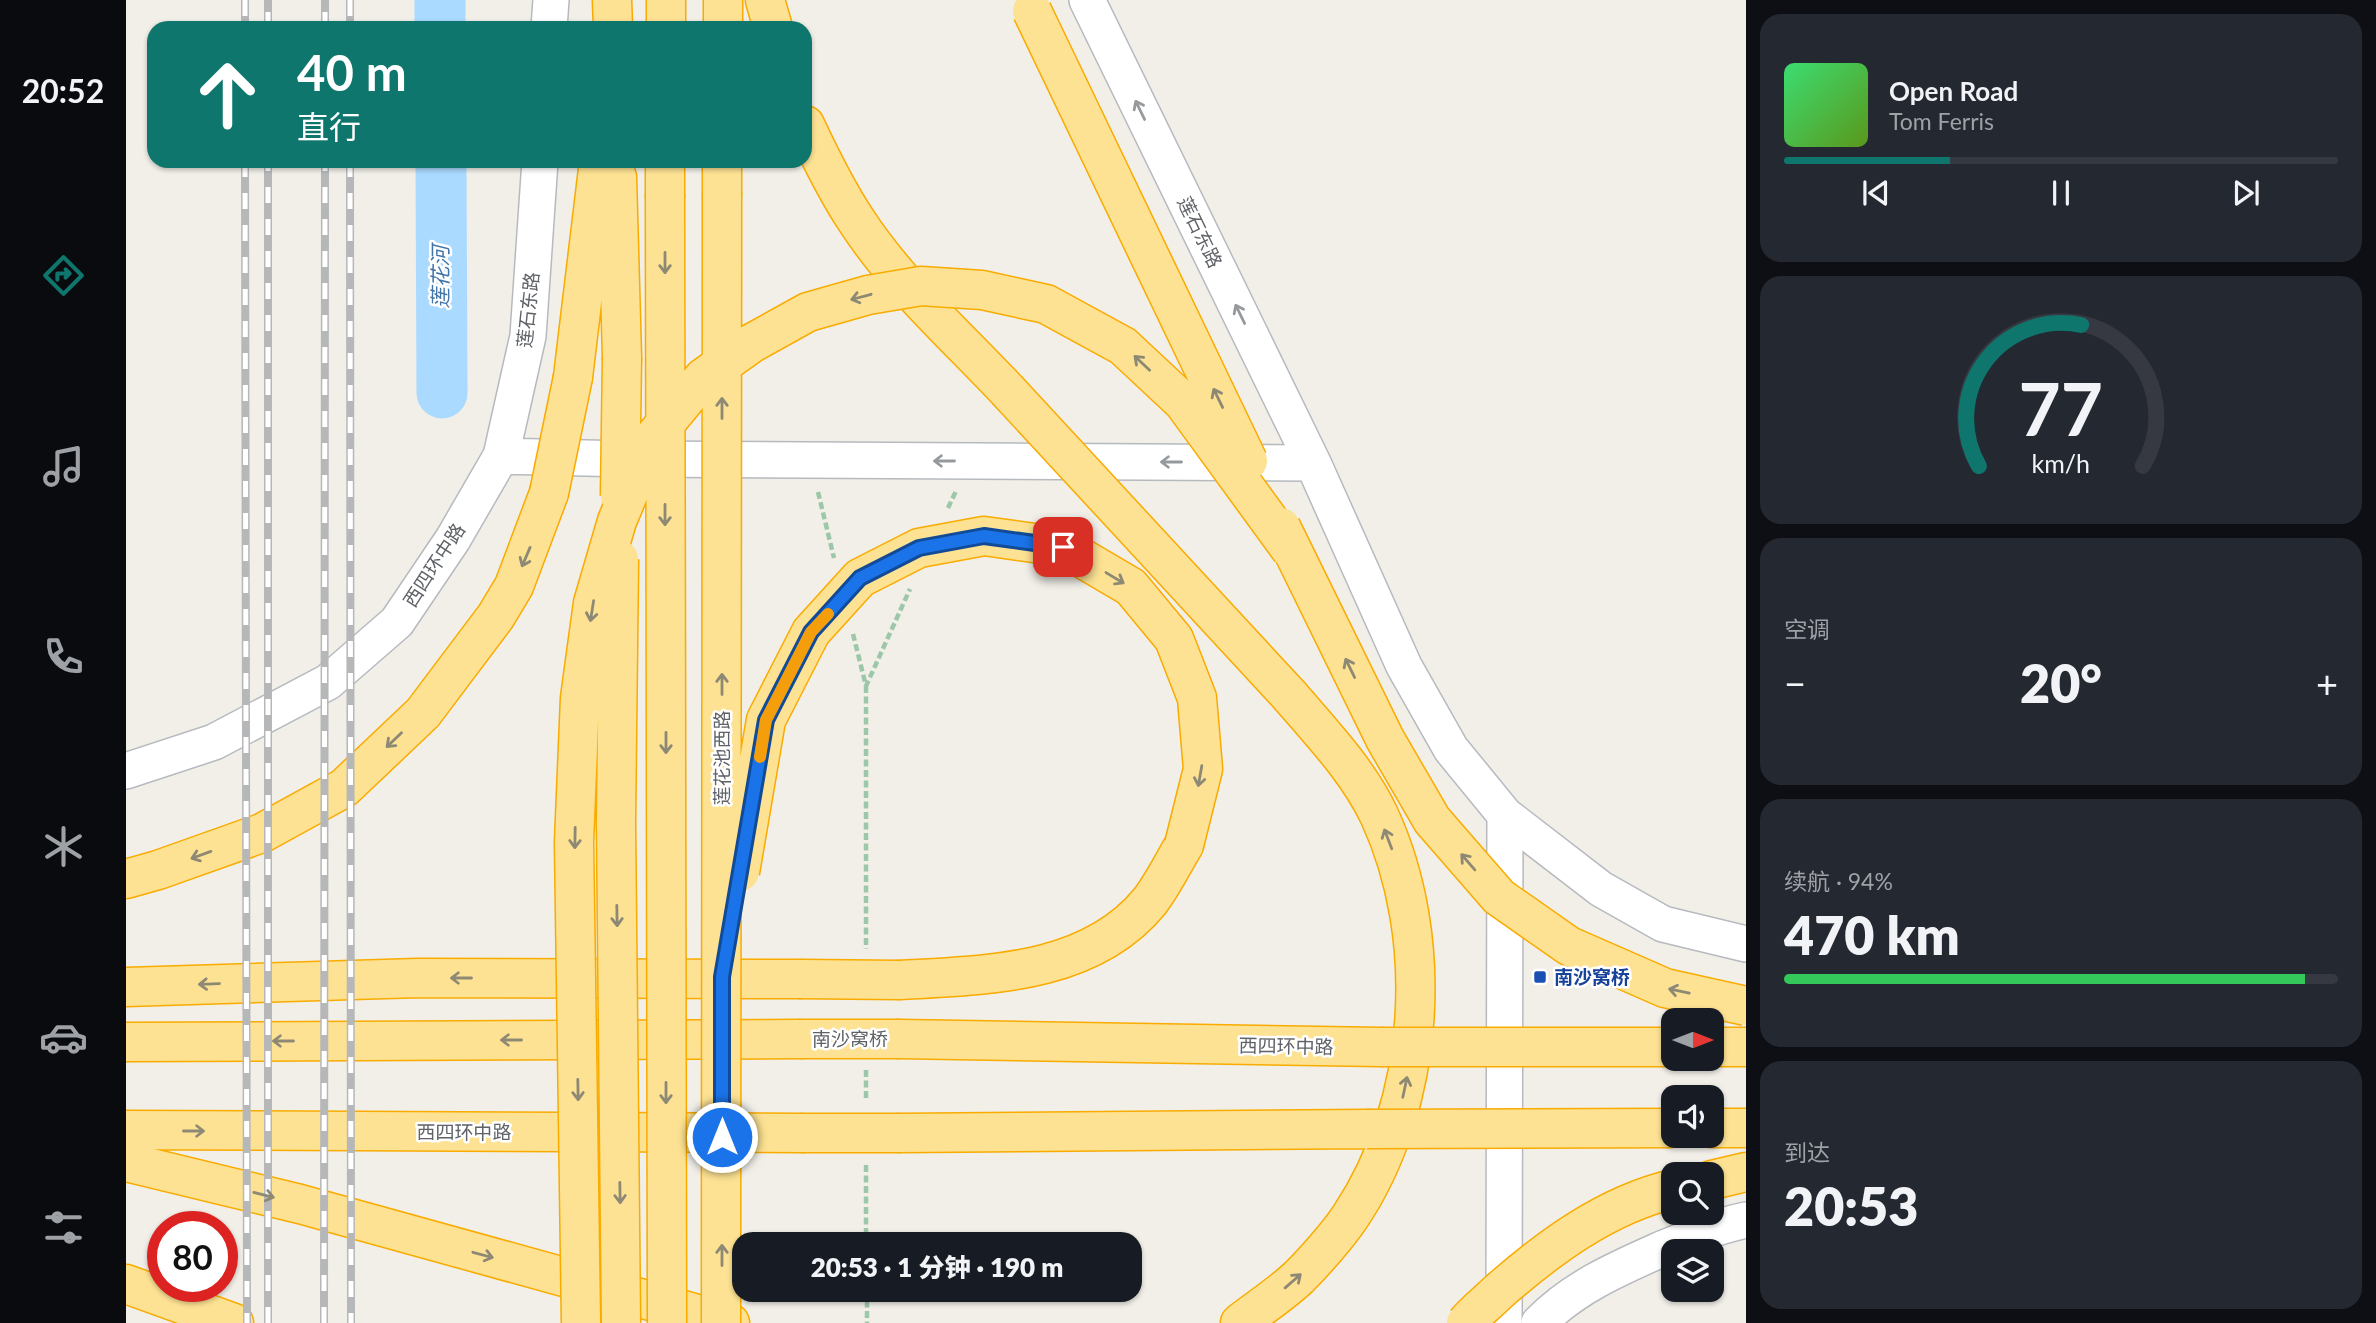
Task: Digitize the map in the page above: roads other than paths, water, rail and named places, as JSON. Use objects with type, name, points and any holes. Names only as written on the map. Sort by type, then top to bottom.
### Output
[{"type":"highway","points":[[612,0],[613,21]]},
{"type":"highway","points":[[666,0],[666,21]]},
{"type":"highway","points":[[723,0],[723,21]]},
{"type":"highway","points":[[765,0],[771,21]]},
{"type":"highway","points":[[1029,6],[1385,739],[1432,820],[1500,897],[1569,946],[1665,988],[1746,1006]]},
{"type":"highway","points":[[812,140],[827,173],[856,221],[890,265],[1290,696],[1341,756],[1378,814],[1402,878],[1413,945],[1416,1015],[1406,1088],[1384,1156],[1350,1217],[1298,1278],[1240,1323]]},
{"type":"highway","points":[[137,874],[262,833],[344,788],[423,713],[496,616],[514,586],[549,493],[573,377],[598,168]]},
{"type":"highway","points":[[616,168],[622,358],[616,822],[621,1323]]},
{"type":"highway","name":"莲花池西路","points":[[722,177],[722,1323]]},
{"type":"highway","points":[[665,178],[667,1323]]},
{"type":"highway","points":[[581,1323],[574,842],[580,698],[593,603],[617,522],[650,442],[703,378],[752,343],[808,312],[868,295],[921,286],[982,290],[1046,304],[1123,346],[1183,402],[1292,550]]},
{"type":"highway","points":[[126,987],[418,978],[900,980],[980,976],[1027,969],[1071,956],[1114,934],[1150,901],[1184,845],[1203,769],[1197,698],[1174,639],[1131,587],[1063,547],[984,536],[919,548],[860,578],[811,632],[766,720],[722,977]]},
{"type":"highway","name":"南沙窝桥","points":[[126,1042],[900,1039]]},
{"type":"highway","name":"西四环中路","points":[[900,1039],[1381,1047],[1661,1047]]},
{"type":"highway","points":[[1724,1047],[1746,1047]]},
{"type":"highway","name":"西四环中路","points":[[126,1130],[900,1133],[1661,1128]]},
{"type":"highway","points":[[1724,1128],[1746,1128]]},
{"type":"highway","points":[[126,1162],[300,1205],[730,1323]]},
{"type":"highway","points":[[1724,1177],[1746,1172]]},
{"type":"highway","points":[[1466,1323],[1524,1269],[1590,1222],[1661,1192]]},
{"type":"highway","points":[[126,1284],[234,1323]]},
{"type":"street","points":[[550,21],[551,0]]},
{"type":"street","name":"莲石东路","points":[[1087,0],[1313,463]]},
{"type":"street","name":"莲石东路","points":[[501,456],[528,336],[540,168]]},
{"type":"street","points":[[501,456],[1313,463],[1404,666],[1451,748],[1505,815],[1601,890],[1664,924],[1746,944]]},
{"type":"street","name":"西四环中路","points":[[126,771],[214,742],[328,682],[397,622],[453,539],[501,456]]},
{"type":"street","points":[[1504,1323],[1505,815]]},
{"type":"street","points":[[1539,1323],[1552,1310],[1606,1273],[1717,1226],[1746,1220]]},
{"type":"waterway","name":"莲花河","points":[[440,0],[440,21]]},
{"type":"waterway","name":"莲花河","points":[[441,168],[442,393]]},
{"type":"railway","points":[[245,0],[245,21]]},
{"type":"railway","points":[[268,0],[268,21]]},
{"type":"railway","points":[[325,0],[325,21]]},
{"type":"railway","points":[[350,0],[350,21]]},
{"type":"railway","points":[[245,168],[247,1323]]},
{"type":"railway","points":[[268,168],[268,1323]]},
{"type":"railway","points":[[324,1323],[325,168]]},
{"type":"railway","points":[[350,168],[351,1323]]},
{"type":"place","name":"南沙窝桥","points":[[1540,977]]}]
